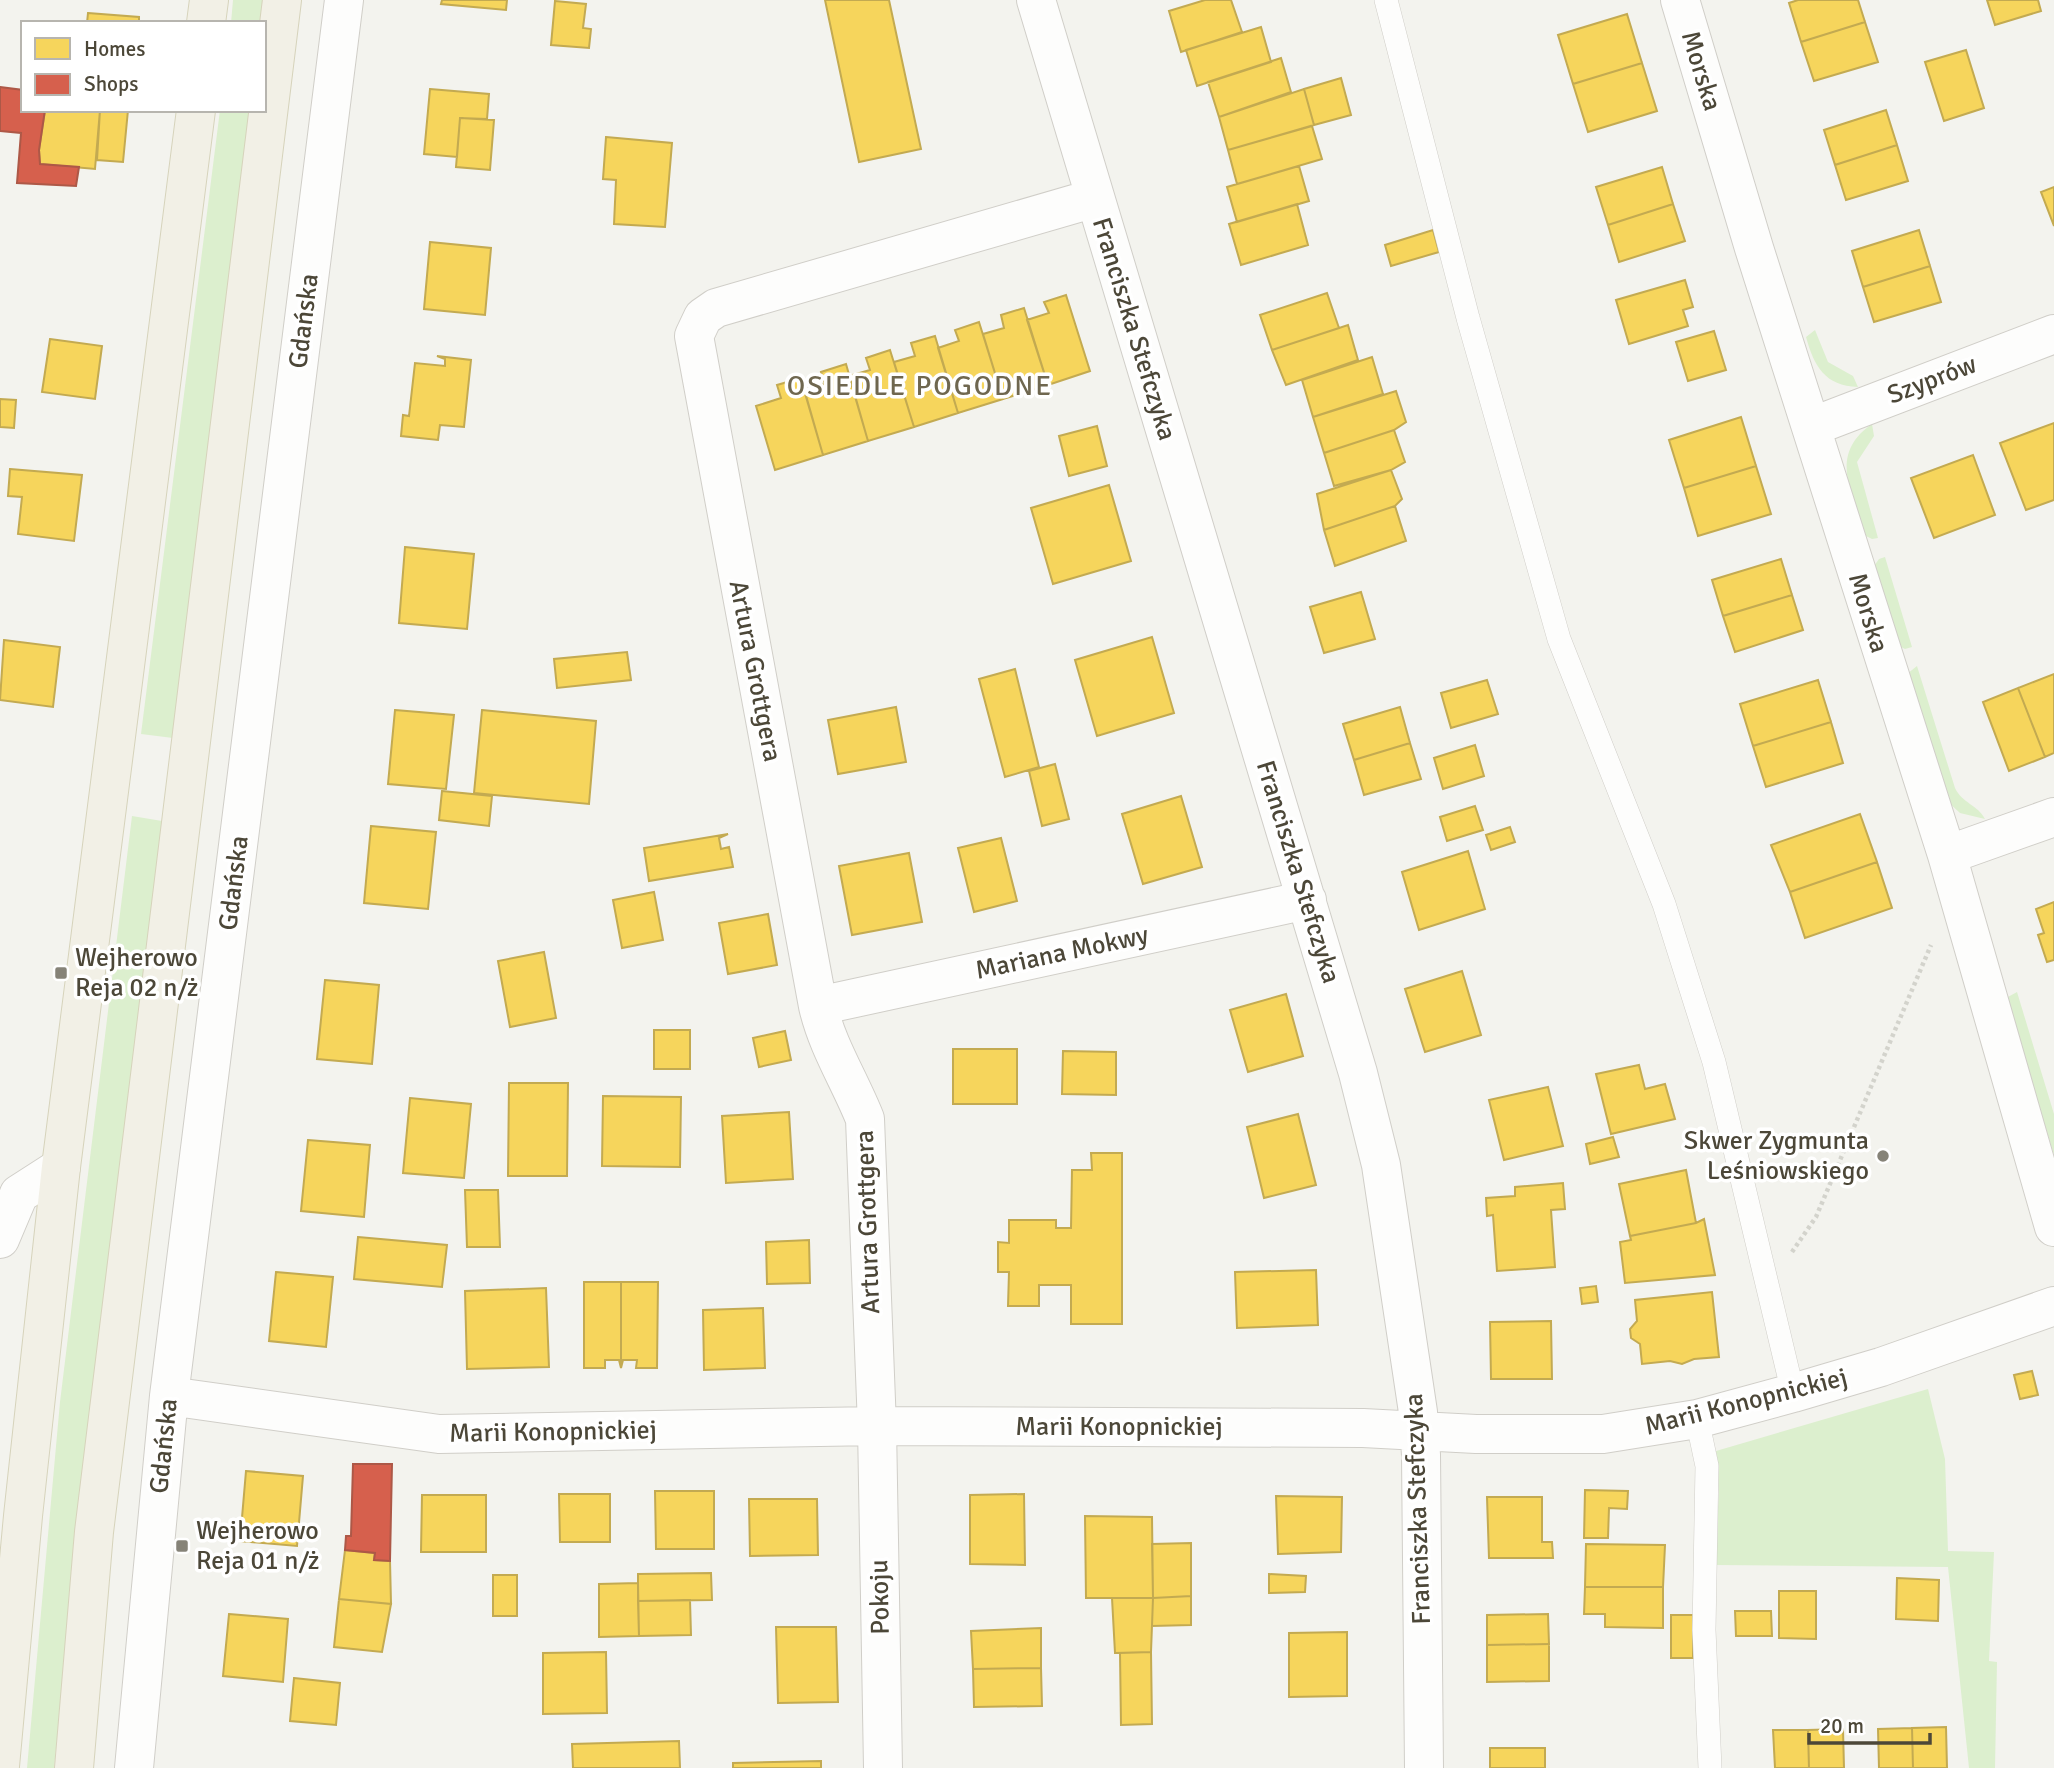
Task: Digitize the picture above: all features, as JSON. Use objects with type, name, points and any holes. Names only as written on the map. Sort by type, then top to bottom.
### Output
[{"type":"main road","points":[[206,21],[209,0]]},
{"type":"main road","points":[[74,1768],[97,1504],[185,811],[282,0]]},
{"type":"main road","points":[[0,1766],[23,1516],[61,1167],[197,112]]},
{"type":"street","name":"Gdańska","points":[[134,1768],[169,1396],[344,0]]},
{"type":"street","name":"Franciszka Stefczyka","points":[[1036,0],[1359,1073],[1381,1165],[1404,1305],[1420,1432],[1424,1768]]},
{"type":"street","name":"Morska","points":[[1680,0],[1811,427],[1947,855],[2054,1227]]},
{"type":"street","name":"Artura Grottgera","points":[[877,1426],[865,1119],[848,1076],[825,1036],[818,1006],[694,336],[703,317],[716,308],[1095,198]]},
{"type":"street","name":"Szyprów","points":[[1811,427],[2054,334]]},
{"type":"street","points":[[1947,855],[2054,817]]},
{"type":"street","name":"Mariana Mokwy","points":[[818,1006],[1307,900]]},
{"type":"street","points":[[0,1239],[19,1194],[61,1167]]},
{"type":"street","name":"Marii Konopnickiej","points":[[169,1396],[439,1434],[877,1426],[1349,1428],[1420,1432],[1603,1434],[1697,1419],[1793,1394],[1881,1367],[2054,1306]]},
{"type":"street","name":"Pokoju","points":[[877,1426],[883,1768]]},
{"type":"lane","points":[[1386,0],[1468,318],[1559,639],[1664,904],[1714,1062],[1793,1394]]},
{"type":"lane","points":[[1697,1419],[1707,1465],[1704,1630],[1710,1768]]},
{"type":"path","points":[[1768,1287],[1816,1217],[1931,945],[1969,933]]},
{"type":"green space","points":[[233,0],[265,0],[262,21],[231,21]]},
{"type":"green space","points":[[220,112],[251,112],[173,738],[141,734]]},
{"type":"green space","points":[[1815,330],[1828,362],[1853,376],[1858,387],[1837,383],[1817,365],[1806,337]]},
{"type":"green space","points":[[1872,424],[1874,436],[1857,462],[1878,538],[1872,539],[1866,536],[1850,490],[1847,462],[1850,449],[1858,436]]},
{"type":"green space","points":[[1885,557],[1912,647],[1905,649],[1899,646],[1874,566],[1879,559]]},
{"type":"green space","points":[[1917,666],[1955,788],[1985,819],[1960,813],[1948,802],[1907,674]]},
{"type":"green space","points":[[132,816],[162,821],[100,1326],[54,1768],[27,1768],[60,1402]]},
{"type":"green space","points":[[2017,992],[2054,1114],[2054,1155],[2006,998]]},
{"type":"green space","points":[[1928,1389],[1945,1459],[1948,1551],[1994,1552],[1989,1661],[1997,1662],[1995,1768],[1969,1768],[1948,1567],[1714,1565],[1719,1493],[1716,1451]]},
{"type":"building: Homes","points":[[442,0],[507,0],[506,10],[441,4]]},
{"type":"building: Homes","points":[[825,0],[889,0],[921,149],[859,162]]},
{"type":"building: Homes","points":[[1205,0],[1231,0],[1242,32],[1181,52],[1169,11]]},
{"type":"building: Homes","points":[[1798,0],[1858,0],[1865,22],[1801,42],[1789,3]]},
{"type":"building: Homes","points":[[1987,0],[2038,0],[2041,11],[1995,25]]},
{"type":"building: Homes","points":[[555,1],[586,4],[583,28],[591,29],[589,48],[551,45]]},
{"type":"building: Homes","points":[[88,13],[139,17],[139,21],[87,21]]},
{"type":"building: Homes","points":[[1627,14],[1642,63],[1573,84],[1558,35]]},
{"type":"building: Homes","points":[[1865,22],[1878,62],[1814,81],[1801,42]]},
{"type":"building: Homes","points":[[1261,27],[1271,62],[1197,86],[1186,50]]},
{"type":"building: Homes","points":[[1966,50],[1984,108],[1944,121],[1925,62]]},
{"type":"building: Homes","points":[[1281,58],[1291,92],[1219,117],[1208,82]]},
{"type":"building: Homes","points":[[1642,63],[1657,111],[1588,132],[1573,84]]},
{"type":"building: Homes","points":[[1341,78],[1351,115],[1314,125],[1304,89]]},
{"type":"building: Homes","points":[[430,89],[489,94],[487,119],[460,118],[457,157],[424,154]]},
{"type":"building: Homes","points":[[1304,89],[1314,125],[1228,150],[1219,117]]},
{"type":"building: Homes","points":[[1886,110],[1897,145],[1835,165],[1824,130]]},
{"type":"building: Homes","points":[[45,112],[100,112],[95,169],[40,164],[39,150]]},
{"type":"building: Homes","points":[[100,112],[128,112],[123,162],[97,160]]},
{"type":"building: Homes","points":[[460,118],[494,120],[490,170],[456,167]]},
{"type":"building: Homes","points":[[1312,126],[1322,159],[1237,184],[1228,150]]},
{"type":"building: Homes","points":[[606,137],[672,143],[665,227],[614,224],[616,180],[603,179]]},
{"type":"building: Homes","points":[[1897,145],[1908,181],[1846,200],[1835,165]]},
{"type":"building: Homes","points":[[1299,166],[1309,201],[1237,222],[1227,187]]},
{"type":"building: Homes","points":[[1662,167],[1673,204],[1608,225],[1596,187]]},
{"type":"building: Homes","points":[[2054,187],[2054,226],[2041,192]]},
{"type":"building: Homes","points":[[1297,204],[1308,245],[1241,265],[1229,224]]},
{"type":"building: Homes","points":[[1673,204],[1685,241],[1619,262],[1608,225]]},
{"type":"building: Homes","points":[[1433,230],[1439,252],[1391,266],[1385,245]]},
{"type":"building: Homes","points":[[1919,230],[1930,266],[1863,287],[1852,251]]},
{"type":"building: Homes","points":[[430,242],[491,248],[485,315],[424,309]]},
{"type":"building: Homes","points":[[1930,266],[1941,302],[1874,322],[1863,287]]},
{"type":"building: Homes","points":[[1685,280],[1693,307],[1683,310],[1688,326],[1629,344],[1616,300]]},
{"type":"building: Homes","points":[[1327,293],[1339,328],[1272,350],[1260,315]]},
{"type":"building: Homes","points":[[1066,295],[1090,371],[1048,385],[1027,320],[1049,313],[1044,302]]},
{"type":"building: Homes","points":[[1024,308],[1048,385],[1003,399],[983,334],[1004,328],[1001,315]]},
{"type":"building: Homes","points":[[979,322],[1003,399],[958,413],[938,348],[959,341],[955,330]]},
{"type":"building: Homes","points":[[1348,325],[1358,360],[1286,385],[1272,350]]},
{"type":"building: Homes","points":[[1714,331],[1726,370],[1688,381],[1676,342]]},
{"type":"building: Homes","points":[[935,336],[958,413],[914,427],[894,362],[915,356],[911,343]]},
{"type":"building: Homes","points":[[50,339],[102,346],[95,399],[42,392]]},
{"type":"building: Homes","points":[[890,350],[914,427],[868,441],[849,376],[870,370],[866,358]]},
{"type":"building: Homes","points":[[437,356],[471,360],[464,427],[440,425],[438,440],[401,436],[403,415],[409,416],[415,363],[445,366],[445,359]]},
{"type":"building: Homes","points":[[1372,357],[1383,394],[1313,417],[1302,380]]},
{"type":"building: Homes","points":[[846,364],[868,441],[823,455],[804,390],[825,384],[821,372]]},
{"type":"building: Homes","points":[[801,378],[823,455],[775,470],[756,406],[781,398],[777,385]]},
{"type":"building: Homes","points":[[1396,391],[1406,422],[1394,430],[1324,453],[1313,417]]},
{"type":"building: Homes","points":[[0,399],[16,400],[14,428],[0,427]]},
{"type":"building: Homes","points":[[1741,417],[1756,466],[1684,488],[1669,440]]},
{"type":"building: Homes","points":[[2054,423],[2054,500],[2026,510],[2000,443]]},
{"type":"building: Homes","points":[[1097,426],[1107,466],[1069,476],[1059,436]]},
{"type":"building: Homes","points":[[1394,430],[1405,462],[1391,470],[1334,486],[1324,453]]},
{"type":"building: Homes","points":[[1973,455],[1995,515],[1934,538],[1911,478]]},
{"type":"building: Homes","points":[[1756,466],[1771,514],[1698,536],[1684,488]]},
{"type":"building: Homes","points":[[10,469],[82,475],[74,541],[18,534],[22,497],[8,496]]},
{"type":"building: Homes","points":[[1391,470],[1402,499],[1395,506],[1324,530],[1317,494]]},
{"type":"building: Homes","points":[[1109,485],[1131,561],[1053,584],[1031,508]]},
{"type":"building: Homes","points":[[1395,506],[1406,541],[1335,566],[1324,530]]},
{"type":"building: Homes","points":[[405,547],[474,554],[467,629],[399,623]]},
{"type":"building: Homes","points":[[1781,559],[1792,595],[1723,616],[1712,580]]},
{"type":"building: Homes","points":[[1361,592],[1375,639],[1324,653],[1310,607]]},
{"type":"building: Homes","points":[[1792,595],[1803,630],[1735,652],[1723,616]]},
{"type":"building: Homes","points":[[1152,637],[1174,713],[1097,736],[1075,660]]},
{"type":"building: Homes","points":[[4,640],[60,647],[53,707],[0,700]]},
{"type":"building: Homes","points":[[627,652],[631,680],[557,688],[554,659]]},
{"type":"building: Homes","points":[[1015,669],[1039,767],[1005,777],[979,679]]},
{"type":"building: Homes","points":[[2054,674],[2054,753],[2045,757],[2018,688]]},
{"type":"building: Homes","points":[[1487,680],[1498,714],[1451,728],[1441,693]]},
{"type":"building: Homes","points":[[1818,680],[1831,722],[1753,746],[1740,704]]},
{"type":"building: Homes","points":[[2018,688],[2045,757],[2009,771],[1983,702]]},
{"type":"building: Homes","points":[[896,707],[906,762],[838,774],[828,720]]},
{"type":"building: Homes","points":[[1400,707],[1410,743],[1354,760],[1343,724]]},
{"type":"building: Homes","points":[[395,710],[454,715],[446,789],[388,784]]},
{"type":"building: Homes","points":[[482,710],[596,721],[589,804],[474,793]]},
{"type":"building: Homes","points":[[1831,722],[1843,763],[1766,787],[1753,746]]},
{"type":"building: Homes","points":[[1410,743],[1421,779],[1364,795],[1354,760]]},
{"type":"building: Homes","points":[[1475,745],[1484,776],[1443,789],[1434,758]]},
{"type":"building: Homes","points":[[1055,764],[1069,819],[1042,826],[1029,771]]},
{"type":"building: Homes","points":[[442,791],[492,796],[489,826],[439,820]]},
{"type":"building: Homes","points":[[1181,796],[1202,867],[1143,884],[1122,814]]},
{"type":"building: Homes","points":[[1475,806],[1483,830],[1447,841],[1440,817]]},
{"type":"building: Homes","points":[[1860,814],[1877,862],[1790,892],[1771,845]]},
{"type":"building: Homes","points":[[371,826],[436,832],[428,909],[364,903]]},
{"type":"building: Homes","points":[[1510,827],[1515,842],[1491,850],[1486,835]]},
{"type":"building: Homes","points":[[728,834],[719,838],[721,849],[729,847],[733,867],[649,881],[644,848]]},
{"type":"building: Homes","points":[[1001,838],[1017,901],[974,912],[958,848]]},
{"type":"building: Homes","points":[[1468,851],[1485,909],[1419,930],[1402,872]]},
{"type":"building: Homes","points":[[909,853],[922,922],[852,935],[839,866]]},
{"type":"building: Homes","points":[[1877,862],[1892,908],[1805,938],[1790,892]]},
{"type":"building: Homes","points":[[654,892],[663,940],[622,948],[613,900]]},
{"type":"building: Homes","points":[[2054,902],[2054,960],[2047,962],[2038,935],[2044,933],[2036,909]]},
{"type":"building: Homes","points":[[768,914],[777,965],[728,974],[719,923]]},
{"type":"building: Homes","points":[[544,952],[556,1018],[510,1027],[498,961]]},
{"type":"building: Homes","points":[[1462,971],[1481,1035],[1425,1052],[1405,989]]},
{"type":"building: Homes","points":[[325,980],[379,985],[372,1064],[317,1059]]},
{"type":"building: Homes","points":[[1286,994],[1303,1056],[1248,1072],[1230,1010]]},
{"type":"building: Homes","points":[[654,1030],[690,1030],[690,1069],[654,1069]]},
{"type":"building: Homes","points":[[785,1031],[791,1060],[759,1067],[753,1038]]},
{"type":"building: Homes","points":[[953,1049],[1017,1049],[1017,1104],[953,1104]]},
{"type":"building: Homes","points":[[1063,1051],[1116,1052],[1116,1095],[1062,1094]]},
{"type":"building: Homes","points":[[1639,1065],[1645,1089],[1665,1084],[1675,1119],[1611,1134],[1596,1074]]},
{"type":"building: Homes","points":[[509,1083],[568,1083],[567,1176],[508,1176]]},
{"type":"building: Homes","points":[[1548,1087],[1563,1146],[1504,1160],[1489,1100]]},
{"type":"building: Homes","points":[[603,1096],[681,1097],[680,1167],[602,1166]]},
{"type":"building: Homes","points":[[410,1098],[471,1104],[464,1178],[403,1173]]},
{"type":"building: Homes","points":[[789,1112],[793,1179],[726,1183],[722,1116]]},
{"type":"building: Homes","points":[[1298,1114],[1316,1185],[1264,1198],[1247,1127]]},
{"type":"building: Homes","points":[[1613,1137],[1619,1157],[1590,1164],[1586,1144]]},
{"type":"building: Homes","points":[[308,1140],[370,1145],[364,1217],[301,1211]]},
{"type":"building: Homes","points":[[1091,1153],[1122,1153],[1122,1324],[1071,1324],[1071,1285],[1039,1285],[1039,1306],[1008,1306],[1009,1272],[998,1272],[998,1242],[1009,1243],[1009,1220],[1056,1220],[1056,1228],[1071,1228],[1072,1170],[1092,1170]]},
{"type":"building: Homes","points":[[1686,1170],[1696,1223],[1630,1236],[1619,1184]]},
{"type":"building: Homes","points":[[1563,1183],[1565,1209],[1551,1210],[1555,1267],[1497,1271],[1493,1215],[1487,1216],[1486,1198],[1515,1196],[1515,1187]]},
{"type":"building: Homes","points":[[465,1190],[498,1190],[500,1247],[467,1247]]},
{"type":"building: Homes","points":[[1704,1219],[1715,1275],[1625,1283],[1620,1242],[1631,1240],[1630,1236],[1696,1223]]},
{"type":"building: Homes","points":[[358,1237],[447,1245],[442,1287],[354,1279]]},
{"type":"building: Homes","points":[[809,1240],[810,1283],[767,1284],[766,1242]]},
{"type":"building: Homes","points":[[1316,1270],[1318,1325],[1237,1328],[1235,1272]]},
{"type":"building: Homes","points":[[276,1272],[333,1277],[326,1347],[269,1341]]},
{"type":"building: Homes","points":[[584,1282],[621,1282],[621,1368],[619,1360],[605,1360],[605,1368],[584,1368]]},
{"type":"building: Homes","points":[[621,1282],[658,1282],[657,1368],[636,1368],[637,1360],[623,1360],[621,1368]]},
{"type":"building: Homes","points":[[1596,1286],[1598,1302],[1582,1304],[1580,1288]]},
{"type":"building: Homes","points":[[546,1288],[549,1367],[467,1369],[465,1291]]},
{"type":"building: Homes","points":[[1712,1292],[1719,1357],[1694,1359],[1682,1364],[1670,1361],[1642,1364],[1640,1344],[1631,1338],[1630,1329],[1637,1321],[1635,1300]]},
{"type":"building: Homes","points":[[763,1308],[765,1368],[704,1370],[703,1310]]},
{"type":"building: Homes","points":[[1551,1321],[1552,1379],[1491,1379],[1490,1322]]},
{"type":"building: Homes","points":[[2032,1371],[2038,1395],[2020,1399],[2014,1375]]},
{"type":"building: Homes","points":[[246,1471],[303,1476],[297,1546],[240,1541]]},
{"type":"building: Homes","points":[[1585,1490],[1628,1491],[1627,1509],[1609,1508],[1608,1538],[1584,1538]]},
{"type":"building: Homes","points":[[655,1491],[714,1491],[714,1549],[656,1549]]},
{"type":"building: Homes","points":[[559,1494],[610,1494],[610,1542],[560,1542]]},
{"type":"building: Homes","points":[[1024,1494],[1025,1565],[970,1564],[970,1495]]},
{"type":"building: Homes","points":[[422,1495],[486,1495],[486,1552],[421,1552]]},
{"type":"building: Homes","points":[[1276,1496],[1342,1497],[1341,1552],[1278,1554]]},
{"type":"building: Homes","points":[[1487,1497],[1542,1497],[1542,1542],[1552,1542],[1553,1558],[1489,1558]]},
{"type":"building: Homes","points":[[749,1499],[817,1499],[818,1555],[750,1556]]},
{"type":"building: Homes","points":[[1085,1516],[1152,1517],[1153,1598],[1086,1598]]},
{"type":"building: Homes","points":[[1191,1543],[1191,1596],[1153,1598],[1152,1544]]},
{"type":"building: Homes","points":[[1586,1544],[1665,1545],[1663,1587],[1585,1587]]},
{"type":"building: Homes","points":[[345,1550],[375,1553],[374,1560],[390,1561],[391,1604],[339,1599]]},
{"type":"building: Homes","points":[[711,1573],[712,1600],[638,1601],[638,1574]]},
{"type":"building: Homes","points":[[1269,1574],[1306,1576],[1305,1592],[1269,1593]]},
{"type":"building: Homes","points":[[493,1575],[517,1575],[517,1616],[493,1616]]},
{"type":"building: Homes","points":[[1897,1578],[1939,1580],[1938,1621],[1896,1619]]},
{"type":"building: Homes","points":[[638,1583],[639,1636],[599,1637],[599,1584]]},
{"type":"building: Homes","points":[[1585,1587],[1663,1587],[1663,1628],[1605,1627],[1605,1614],[1584,1614]]},
{"type":"building: Homes","points":[[1779,1591],[1816,1591],[1816,1639],[1779,1638]]},
{"type":"building: Homes","points":[[1191,1596],[1191,1625],[1152,1626],[1153,1598]]},
{"type":"building: Homes","points":[[1112,1598],[1153,1598],[1151,1652],[1115,1653]]},
{"type":"building: Homes","points":[[339,1599],[391,1604],[382,1652],[334,1647]]},
{"type":"building: Homes","points":[[690,1600],[691,1635],[639,1636],[638,1601]]},
{"type":"building: Homes","points":[[1735,1611],[1771,1611],[1772,1636],[1736,1636]]},
{"type":"building: Homes","points":[[229,1614],[288,1619],[283,1682],[223,1676]]},
{"type":"building: Homes","points":[[1548,1614],[1549,1644],[1487,1645],[1487,1615]]},
{"type":"building: Homes","points":[[1671,1615],[1693,1615],[1693,1658],[1671,1658]]},
{"type":"building: Homes","points":[[776,1627],[836,1627],[838,1702],[778,1703]]},
{"type":"building: Homes","points":[[1041,1628],[1041,1668],[973,1669],[971,1631]]},
{"type":"building: Homes","points":[[1347,1632],[1347,1696],[1289,1697],[1289,1633]]},
{"type":"building: Homes","points":[[1549,1644],[1549,1681],[1487,1682],[1487,1645]]},
{"type":"building: Homes","points":[[606,1652],[607,1713],[543,1714],[543,1653]]},
{"type":"building: Homes","points":[[1151,1652],[1152,1724],[1121,1725],[1120,1653]]},
{"type":"building: Homes","points":[[1041,1668],[1042,1706],[974,1707],[973,1669]]},
{"type":"building: Homes","points":[[294,1678],[340,1683],[336,1725],[290,1721]]},
{"type":"building: Homes","points":[[1946,1727],[1947,1768],[1913,1768],[1912,1728]]},
{"type":"building: Homes","points":[[1912,1728],[1913,1768],[1879,1768],[1878,1729]]},
{"type":"building: Homes","points":[[1843,1729],[1844,1768],[1809,1768],[1808,1730]]},
{"type":"building: Homes","points":[[1773,1730],[1808,1730],[1809,1768],[1775,1768]]},
{"type":"building: Homes","points":[[679,1741],[680,1768],[573,1768],[572,1744]]},
{"type":"building: Homes","points":[[1490,1748],[1545,1748],[1545,1768],[1490,1768]]},
{"type":"building: Homes","points":[[821,1761],[821,1768],[733,1768],[733,1763]]},
{"type":"building: Shops","points":[[0,87],[21,90],[21,112],[45,112],[39,150],[40,164],[79,167],[76,186],[17,183],[21,133],[0,131]]},
{"type":"building: Shops","points":[[353,1464],[392,1464],[390,1561],[374,1560],[375,1553],[345,1550],[346,1536],[351,1536]]},
{"type":"place","name":"Wejherowo Reja 02 n/ż","points":[[61,973]]},
{"type":"place","name":"Skwer Zygmunta Leśniowskiego","points":[[1883,1156]]},
{"type":"place","name":"Wejherowo Reja 01 n/ż","points":[[182,1546]]},
{"type":"district","name":"OSIEDLE POGODNE","points":[[920,386]]}]
